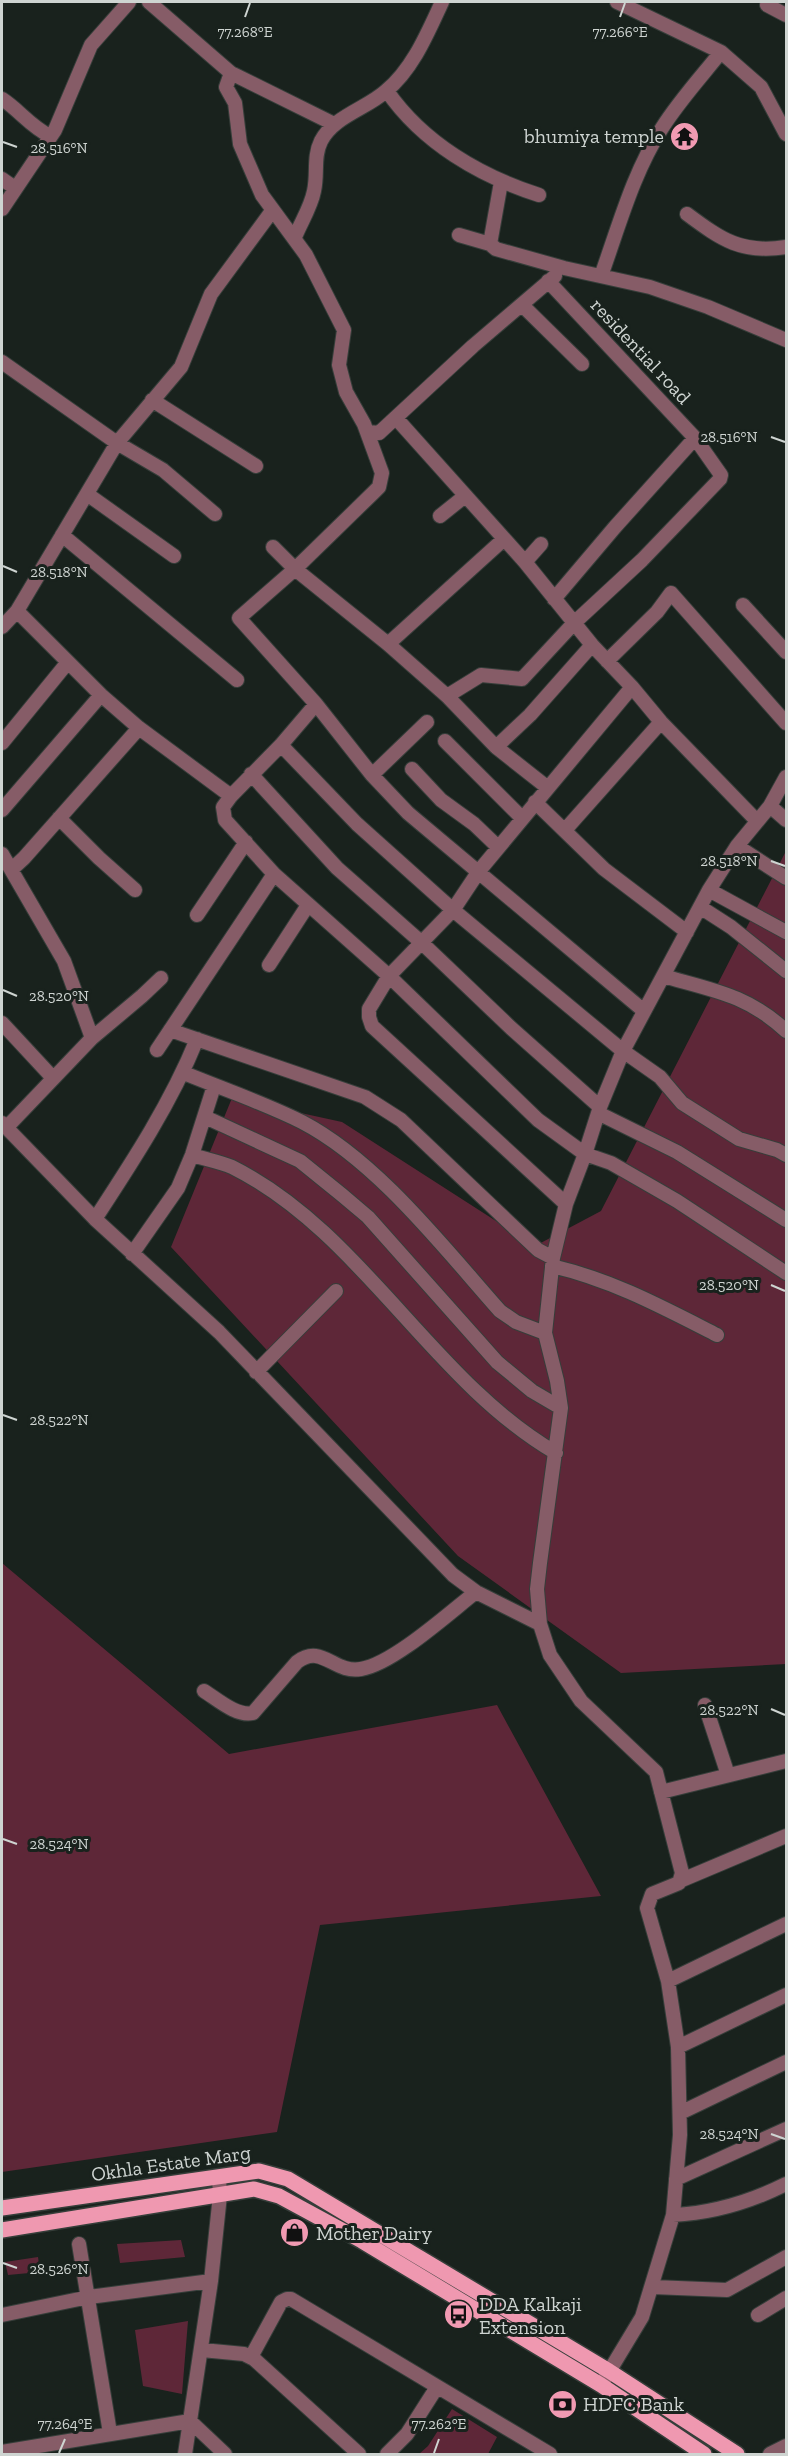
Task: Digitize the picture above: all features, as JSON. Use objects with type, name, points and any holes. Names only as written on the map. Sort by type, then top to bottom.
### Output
[{"type":"main road","name":"Okhla Estate Marg","points":[[2,2208],[259,2171],[288,2179],[609,2371],[737,2454]]},
{"type":"main road","name":"Okhla Estate Marg","points":[[2,2230],[254,2189],[279,2196],[362,2241],[601,2385],[696,2452]]},
{"type":"street","points":[[2,209],[50,136],[91,45],[129,2]]},
{"type":"street","points":[[149,2],[231,73],[334,124]]},
{"type":"street","points":[[295,237],[315,189],[315,165],[319,147],[334,124],[387,91],[418,50],[442,2]]},
{"type":"street","points":[[617,2],[722,52],[761,87],[786,134]]},
{"type":"street","points":[[766,5],[786,15]]},
{"type":"street","points":[[601,276],[634,182],[647,153],[675,108],[722,52]]},
{"type":"street","points":[[231,73],[226,87],[235,103],[240,144],[262,195],[272,211],[295,237],[344,330],[339,364],[346,392],[368,432],[382,473],[379,487],[295,569],[238,618],[316,704],[372,775],[408,813],[644,1011]]},
{"type":"street","points":[[387,91],[398,106],[448,151],[501,182],[538,195]]},
{"type":"street","points":[[2,99],[19,111],[33,126],[50,136]]},
{"type":"street","points":[[2,179],[15,188]]},
{"type":"street","points":[[490,244],[501,182]]},
{"type":"street","points":[[2,627],[17,611],[117,443],[181,367],[211,294],[272,211]]},
{"type":"street","points":[[687,214],[720,238],[744,248],[765,250],[786,247]]},
{"type":"street","points":[[459,235],[490,244],[496,249],[564,268],[675,295],[786,340]]},
{"type":"street","points":[[368,432],[379,433],[473,346],[564,268]]},
{"type":"street","name":"residential road","points":[[548,281],[695,438],[719,470],[720,479],[642,560],[574,623]]},
{"type":"street","points":[[522,305],[582,364]]},
{"type":"street","points":[[2,362],[117,443],[163,470],[215,514]]},
{"type":"street","points":[[152,400],[256,466]]},
{"type":"street","points":[[396,418],[525,562],[592,645],[661,722],[757,821]]},
{"type":"street","points":[[554,599],[695,438]]},
{"type":"street","points":[[87,494],[174,556]]},
{"type":"street","points":[[440,516],[465,496]]},
{"type":"street","points":[[62,535],[237,681]]},
{"type":"street","points":[[388,644],[504,539]]},
{"type":"street","points":[[525,562],[541,544]]},
{"type":"street","points":[[273,547],[295,569],[388,644],[447,696],[496,747],[548,788]]},
{"type":"street","points":[[607,661],[657,612],[671,593],[786,723]]},
{"type":"street","points":[[743,605],[786,652]]},
{"type":"street","points":[[17,611],[101,695],[139,728],[231,796]]},
{"type":"street","points":[[447,696],[481,675],[522,678],[574,623]]},
{"type":"street","points":[[496,747],[530,716],[592,645]]},
{"type":"street","points":[[2,743],[68,662]]},
{"type":"street","points":[[566,1204],[372,1026],[369,1009],[388,976],[453,910],[498,847],[632,687]]},
{"type":"street","points":[[2,810],[101,695]]},
{"type":"street","points":[[316,704],[281,745],[231,796],[223,807],[225,820],[274,874],[388,976],[538,1120],[585,1154],[611,1163],[677,1201],[786,1273]]},
{"type":"street","points":[[372,775],[427,722]]},
{"type":"street","points":[[565,830],[661,722]]},
{"type":"street","points":[[12,869],[139,728]]},
{"type":"street","points":[[445,741],[522,818]]},
{"type":"street","points":[[281,745],[357,824],[453,910],[623,1051],[660,1077],[682,1103],[739,1139],[777,1150],[786,1155]]},
{"type":"street","points":[[412,769],[441,800],[474,824],[498,847]]},
{"type":"street","points":[[251,774],[337,868],[422,942],[599,1110],[677,1152],[786,1220]]},
{"type":"street","points":[[682,1880],[656,1772],[580,1701],[550,1655],[540,1624],[537,1589],[561,1408],[545,1333],[552,1262],[566,1204],[599,1110],[623,1051],[709,890],[737,846],[770,806],[786,777]]},
{"type":"street","points":[[535,802],[604,869],[687,932]]},
{"type":"street","points":[[770,806],[786,820]]},
{"type":"street","points":[[59,818],[135,890]]},
{"type":"street","points":[[197,915],[246,842]]},
{"type":"street","points":[[737,846],[786,878]]},
{"type":"street","points":[[2,854],[64,962],[92,1038]]},
{"type":"street","points":[[157,1050],[274,874]]},
{"type":"street","points":[[709,890],[786,932]]},
{"type":"street","points":[[269,965],[308,905]]},
{"type":"street","points":[[700,907],[731,927],[786,971]]},
{"type":"street","points":[[663,976],[737,997],[769,1015],[786,1031]]},
{"type":"street","points":[[161,978],[92,1038],[4,1126],[95,1220],[219,1332],[453,1575],[476,1592],[540,1624]]},
{"type":"street","points":[[2,1023],[53,1078]]},
{"type":"street","points":[[170,1030],[337,1086],[383,1106],[401,1120],[552,1262],[636,1293],[717,1335]]},
{"type":"street","points":[[95,1220],[151,1133],[176,1082],[184,1073],[197,1039]]},
{"type":"street","points":[[184,1073],[302,1122],[346,1150],[413,1212],[500,1311],[516,1322],[545,1333]]},
{"type":"street","points":[[132,1254],[178,1188],[192,1155],[214,1086]]},
{"type":"street","points":[[205,1117],[300,1161],[342,1195],[368,1217],[497,1362],[532,1390],[561,1408]]},
{"type":"street","points":[[192,1155],[230,1167],[261,1185],[295,1210],[332,1242],[374,1284],[486,1402],[532,1439],[556,1453]]},
{"type":"street","points":[[256,1372],[336,1292]]},
{"type":"street","points":[[204,1691],[238,1712],[253,1713],[306,1656],[314,1654],[343,1669],[363,1669],[415,1640],[476,1592]]},
{"type":"street","points":[[705,1705],[728,1775]]},
{"type":"street","points":[[661,1792],[786,1761]]},
{"type":"street","points":[[601,2385],[642,2317],[674,2215],[680,2113],[678,2047],[668,1981],[648,1901],[652,1894],[786,1836]]},
{"type":"street","points":[[668,1981],[786,1924]]},
{"type":"street","points":[[678,2047],[786,1995]]},
{"type":"street","points":[[680,2113],[786,2062]]},
{"type":"street","points":[[676,2179],[786,2129]]},
{"type":"street","points":[[186,2454],[211,2282],[220,2195],[219,2178]]},
{"type":"street","points":[[674,2215],[702,2214],[729,2207],[786,2184]]},
{"type":"street","points":[[79,2244],[110,2433]]},
{"type":"street","points":[[653,2287],[727,2290],[786,2257]]},
{"type":"street","points":[[2,2315],[89,2297],[211,2282]]},
{"type":"street","points":[[758,2315],[786,2298]]},
{"type":"street","points":[[251,2358],[281,2302],[291,2299],[550,2454]]},
{"type":"street","points":[[202,2350],[244,2354],[251,2358],[359,2454]]},
{"type":"street","points":[[387,2454],[407,2434],[437,2387]]},
{"type":"street","points":[[2,2452],[72,2447],[110,2433],[190,2421]]},
{"type":"street","points":[[190,2421],[225,2454]]},
{"type":"street","points":[[770,2454],[786,2446]]},
{"type":"shaded area","points":[[786,851],[786,1664],[621,1673],[458,1556],[171,1247],[232,1098],[342,1122],[535,1246],[601,1211]]},
{"type":"shaded area","points":[[2,1563],[229,1754],[497,1705],[601,1896],[320,1925],[277,2132],[2,2172]]},
{"type":"shaded area","points":[[181,2240],[185,2257],[120,2263],[117,2244]]},
{"type":"shaded area","points":[[38,2257],[40,2272],[8,2275],[5,2262]]},
{"type":"shaded area","points":[[188,2321],[182,2394],[143,2386],[135,2330]]},
{"type":"shaded area","points":[[452,2409],[497,2437],[488,2454],[419,2454],[428,2446]]},
{"type":"place","name":"bhumiya temple","points":[[685,136]]},
{"type":"place","name":"Mother Dairy","points":[[295,2233]]},
{"type":"place","name":"DDA Kalkaji Extension","points":[[458,2315]]},
{"type":"place","name":"HDFC Bank","points":[[562,2404]]}]
